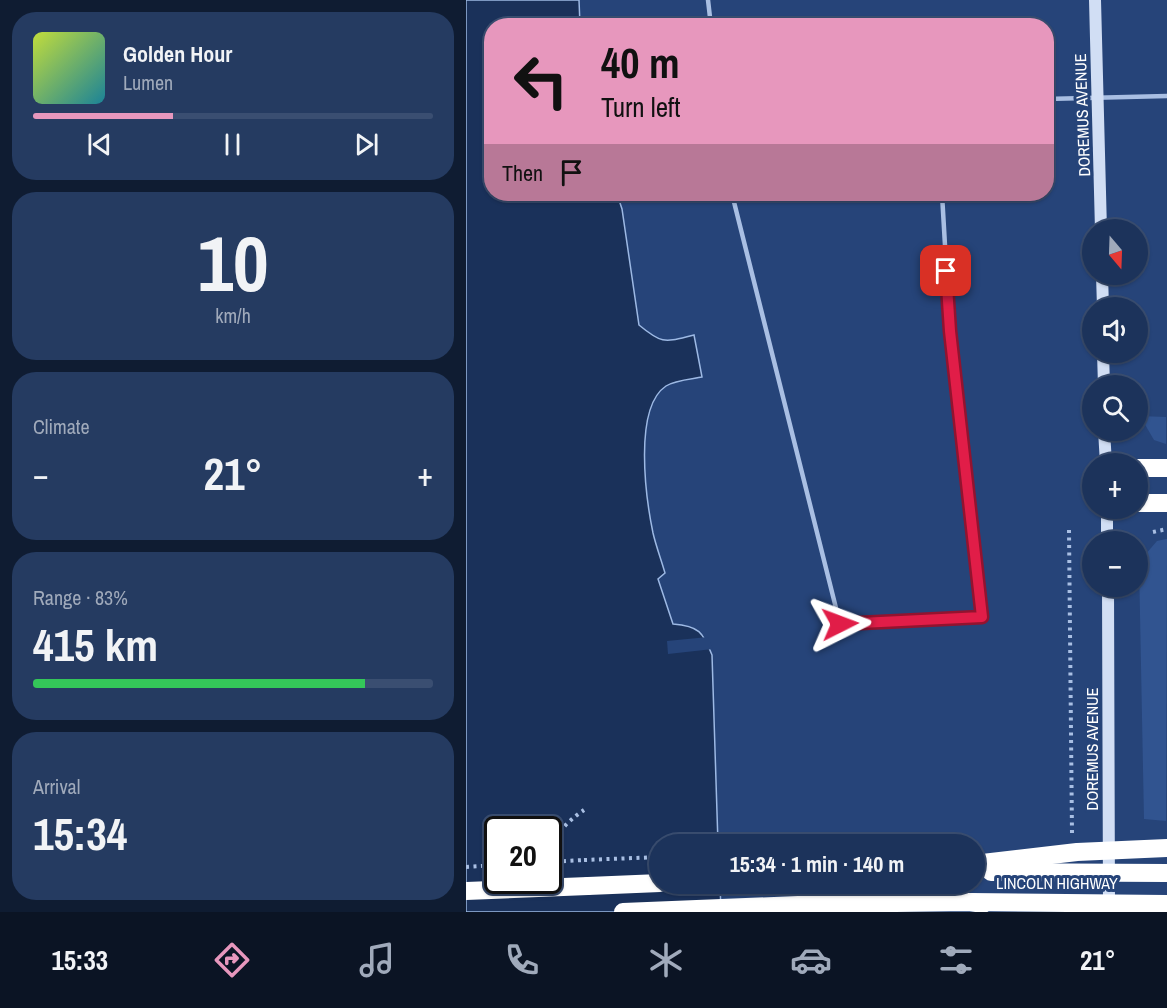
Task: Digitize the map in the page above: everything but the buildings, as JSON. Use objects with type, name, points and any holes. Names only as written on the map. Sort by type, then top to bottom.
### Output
[{"type":"highway","points":[[1148,468],[1166,468]]},
{"type":"highway","points":[[1148,503],[1166,502]]},
{"type":"highway","points":[[985,863],[1077,852],[1166,848]]},
{"type":"highway","name":"LINCOLN HIGHWAY","points":[[985,873],[1166,873]]},
{"type":"highway","points":[[466,891],[649,883]]},
{"type":"highway","points":[[969,902],[1041,912]]},
{"type":"highway","name":"LINCOLN HIGHWAY","points":[[623,912],[969,902],[1166,904]]},
{"type":"main road","name":"DOREMUS AVENUE","points":[[1095,0],[1101,219]]},
{"type":"main road","name":"DOREMUS AVENUE","points":[[1108,597],[1109,912]]},
{"type":"lane","points":[[708,0],[710,18]]},
{"type":"lane","points":[[1054,99],[1166,96]]},
{"type":"lane","points":[[734,201],[840,624],[982,617],[950,331],[942,201]]},
{"type":"path","points":[[1153,532],[1166,529]]},
{"type":"path","points":[[1069,530],[1072,842]]},
{"type":"path","points":[[562,828],[584,810]]},
{"type":"path","points":[[562,860],[649,857]]},
{"type":"path","points":[[466,867],[484,866]]},
{"type":"shaded area","points":[[466,0],[579,0],[580,18],[484,18],[484,201],[619,201],[639,325],[659,339],[670,340],[694,335],[702,377],[670,384],[656,397],[649,413],[646,433],[645,477],[653,533],[665,573],[658,579],[673,624],[689,626],[699,632],[712,655],[718,834],[649,834],[649,894],[720,894],[721,912],[466,912]]},
{"type":"shaded area","points":[[1148,416],[1166,417],[1166,444],[1154,440],[1148,430]]},
{"type":"shaded area","points":[[1167,539],[1166,821],[1144,819],[1140,597],[1148,597],[1148,552],[1157,541]]},
{"type":"pier","points":[[708,637],[713,649],[668,654],[667,641]]},
{"type":"route","points":[[840,624],[982,617],[950,331],[946,271]]}]
